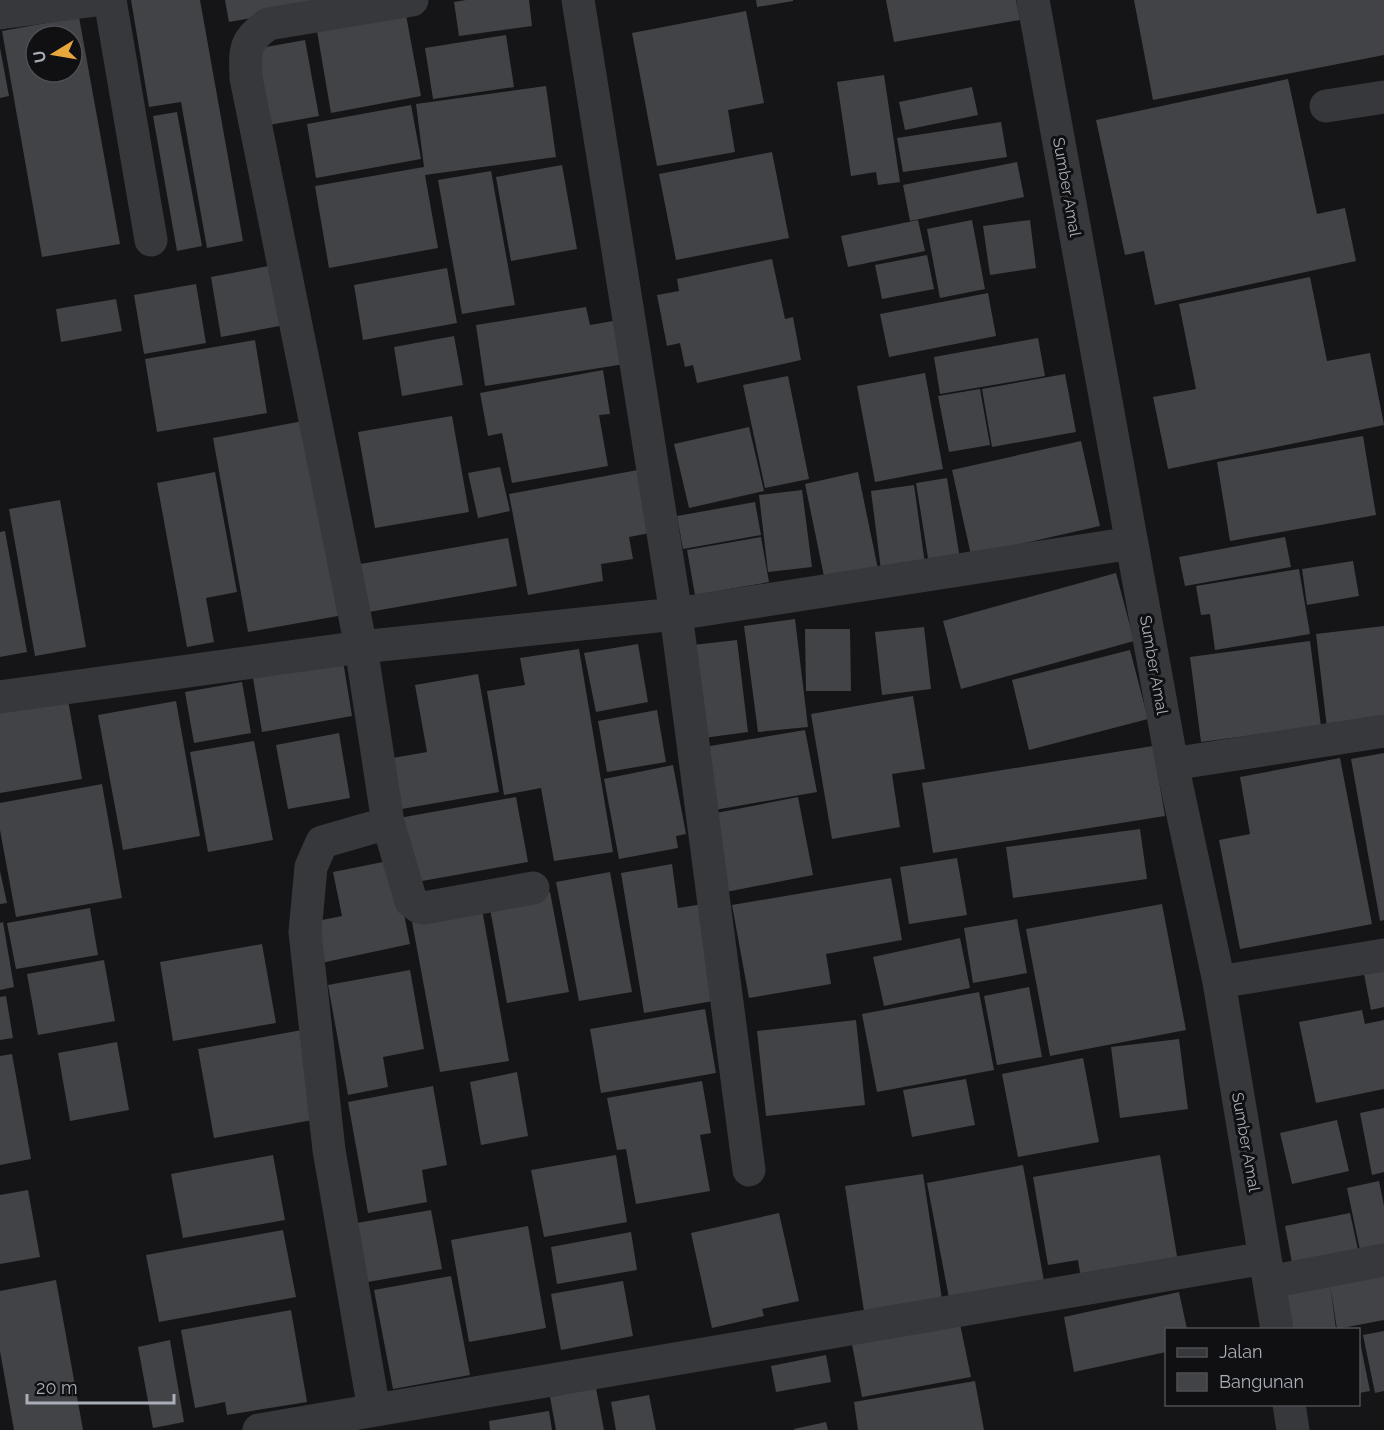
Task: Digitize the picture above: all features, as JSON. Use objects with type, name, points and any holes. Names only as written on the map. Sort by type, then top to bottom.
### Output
[{"type":"street","points":[[0,13],[96,0]]},
{"type":"street","points":[[110,0],[151,240]]},
{"type":"street","points":[[412,0],[268,24],[251,37],[245,57],[246,78],[361,647],[388,823],[411,901],[424,908],[533,888]]},
{"type":"street","points":[[579,0],[676,614],[749,1170]]},
{"type":"street","name":"Sumber Amal","points":[[1033,0],[1172,765],[1219,982],[1277,1328]]},
{"type":"street","points":[[1326,106],[1384,97]]},
{"type":"street","points":[[0,697],[361,647],[676,614],[1132,543]]},
{"type":"street","points":[[1172,765],[1384,731]]},
{"type":"street","points":[[374,1410],[329,1150],[305,932],[311,867],[322,842],[388,823]]},
{"type":"street","points":[[1219,982],[1384,955]]},
{"type":"street","points":[[260,1430],[374,1410],[1267,1270],[1384,1260]]},
{"type":"street","points":[[1289,1406],[1293,1430]]},
{"type":"building","points":[[131,0],[200,0],[243,241],[207,248],[181,102],[149,107]]},
{"type":"building","points":[[225,0],[348,0],[348,1],[229,22]]},
{"type":"building","points":[[529,0],[532,26],[459,36],[454,2]]},
{"type":"building","points":[[756,0],[793,0],[793,1],[757,7]]},
{"type":"building","points":[[886,0],[1016,0],[1020,20],[894,42]]},
{"type":"building","points":[[1134,0],[1384,0],[1384,55],[1153,100]]},
{"type":"building","points":[[746,11],[764,103],[728,110],[735,152],[657,166],[632,33]]},
{"type":"building","points":[[406,15],[421,96],[331,113],[317,31]]},
{"type":"building","points":[[79,17],[80,24],[40,24]]},
{"type":"building","points":[[24,27],[24,84],[84,84],[84,45],[120,244],[42,257],[2,31]]},
{"type":"building","points":[[506,35],[514,87],[433,99],[425,48]]},
{"type":"building","points":[[305,40],[319,116],[269,125],[255,49]]},
{"type":"building","points":[[0,48],[9,96],[0,98]]},
{"type":"building","points":[[884,75],[900,182],[878,185],[876,172],[851,176],[837,82]]},
{"type":"building","points":[[1288,79],[1317,214],[1345,208],[1356,261],[1155,305],[1144,251],[1125,255],[1096,120]]},
{"type":"building","points":[[546,86],[556,157],[425,175],[438,248],[329,268],[315,186],[424,167],[416,104]]},
{"type":"building","points":[[972,87],[978,115],[905,130],[899,102]]},
{"type":"building","points":[[411,105],[421,159],[316,178],[307,124]]},
{"type":"building","points":[[177,112],[202,246],[177,251],[153,116]]},
{"type":"building","points":[[1001,122],[1007,157],[903,172],[897,138]]},
{"type":"building","points":[[772,152],[789,238],[676,260],[659,174]]},
{"type":"building","points":[[1017,162],[1024,197],[910,221],[903,185]]},
{"type":"building","points":[[562,165],[577,249],[511,261],[496,177]]},
{"type":"building","points":[[491,171],[515,305],[462,314],[438,180]]},
{"type":"building","points":[[918,220],[925,251],[848,267],[841,236]]},
{"type":"building","points":[[972,220],[985,289],[940,298],[927,229]]},
{"type":"building","points":[[1030,220],[1036,268],[990,275],[983,226]]},
{"type":"building","points":[[927,255],[934,289],[882,299],[875,265]]},
{"type":"building","points":[[772,259],[785,319],[793,317],[801,360],[697,383],[693,365],[685,367],[680,343],[667,346],[657,295],[679,291],[677,279]]},
{"type":"building","points":[[274,265],[285,325],[221,337],[211,277]]},
{"type":"building","points":[[447,268],[457,323],[363,340],[354,285]]},
{"type":"building","points":[[1310,277],[1327,361],[1370,353],[1384,425],[1168,469],[1153,397],[1196,389],[1179,304]]},
{"type":"building","points":[[196,284],[206,343],[144,354],[134,295]]},
{"type":"building","points":[[988,293],[996,336],[889,357],[880,314]]},
{"type":"building","points":[[116,299],[122,331],[61,342],[56,309]]},
{"type":"building","points":[[586,307],[590,325],[624,319],[631,363],[485,386],[476,325]]},
{"type":"building","points":[[454,336],[463,385],[402,396],[394,347]]},
{"type":"building","points":[[1038,338],[1045,376],[940,394],[934,357]]},
{"type":"building","points":[[255,340],[267,413],[157,432],[145,359]]},
{"type":"building","points":[[603,370],[610,414],[599,415],[608,466],[512,483],[502,433],[488,436],[480,393]]},
{"type":"building","points":[[925,373],[943,469],[875,482],[857,386]]},
{"type":"building","points":[[1065,374],[1076,432],[992,447],[982,389]]},
{"type":"building","points":[[788,376],[809,479],[765,488],[743,385]]},
{"type":"building","points":[[980,389],[990,445],[949,452],[938,396]]},
{"type":"building","points":[[452,416],[469,512],[375,528],[358,432]]},
{"type":"building","points":[[303,421],[338,616],[248,632],[213,438]]},
{"type":"building","points":[[749,427],[764,491],[689,508],[674,444]]},
{"type":"building","points":[[1363,436],[1376,515],[1230,541],[1217,462]]},
{"type":"building","points":[[1081,441],[1100,526],[971,555],[952,470]]},
{"type":"building","points":[[500,467],[510,511],[478,518],[468,473]]},
{"type":"building","points":[[643,469],[655,532],[629,537],[633,559],[601,564],[603,581],[528,595],[509,494]]},
{"type":"building","points":[[215,472],[237,592],[206,598],[214,642],[187,647],[157,483]]},
{"type":"building","points":[[858,472],[879,574],[826,586],[805,484]]},
{"type":"building","points":[[947,478],[960,559],[929,564],[916,483]]},
{"type":"building","points":[[914,485],[925,564],[881,570],[871,491]]},
{"type":"building","points":[[802,490],[812,567],[768,572],[759,495]]},
{"type":"building","points":[[60,500],[86,647],[35,656],[9,509]]},
{"type":"building","points":[[755,502],[761,535],[683,549],[677,516]]},
{"type":"building","points":[[5,531],[27,652],[0,657],[0,532]]},
{"type":"building","points":[[761,537],[769,582],[695,595],[687,550]]},
{"type":"building","points":[[1285,537],[1291,567],[1185,586],[1179,557]]},
{"type":"building","points":[[508,538],[517,586],[363,613],[355,565]]},
{"type":"building","points":[[1353,561],[1359,596],[1307,605],[1302,569]]},
{"type":"building","points":[[1299,569],[1310,634],[1215,650],[1210,614],[1201,615],[1196,586]]},
{"type":"building","points":[[1116,573],[1134,641],[961,689],[943,621]]},
{"type":"building","points":[[795,619],[808,727],[758,732],[744,626]]},
{"type":"building","points":[[1384,626],[1384,722],[1327,728],[1316,634]]},
{"type":"building","points":[[924,627],[931,689],[882,695],[875,632]]},
{"type":"building","points":[[805,629],[850,629],[851,691],[806,691]]},
{"type":"building","points":[[737,640],[748,732],[696,739],[684,646]]},
{"type":"building","points":[[1310,641],[1321,726],[1201,742],[1190,657]]},
{"type":"building","points":[[638,644],[648,702],[596,712],[584,653]]},
{"type":"building","points":[[579,649],[613,852],[554,861],[541,788],[504,795],[487,691],[525,685],[520,658]]},
{"type":"building","points":[[1130,650],[1148,719],[1029,750],[1012,680]]},
{"type":"building","points":[[343,661],[352,716],[262,732],[253,678]]},
{"type":"building","points":[[478,674],[499,792],[396,810],[387,759],[427,752],[415,685]]},
{"type":"building","points":[[242,682],[251,733],[194,743],[185,692]]},
{"type":"building","points":[[913,696],[925,769],[892,774],[900,827],[832,839],[811,714]]},
{"type":"building","points":[[68,700],[82,779],[0,793],[0,712]]},
{"type":"building","points":[[176,701],[200,836],[123,850],[98,715]]},
{"type":"building","points":[[657,710],[666,762],[607,772],[598,721]]},
{"type":"building","points":[[805,730],[817,792],[709,811],[698,748]]},
{"type":"building","points":[[339,733],[350,798],[288,809],[276,745]]},
{"type":"building","points":[[254,741],[273,840],[208,852],[190,752]]},
{"type":"building","points":[[1153,746],[1165,816],[933,853],[922,783]]},
{"type":"building","points":[[1384,753],[1384,920],[1380,921],[1351,759]]},
{"type":"building","points":[[1340,758],[1372,924],[1240,949],[1219,840],[1250,834],[1240,777]]},
{"type":"building","points":[[673,765],[686,834],[676,836],[678,848],[619,859],[604,779]]},
{"type":"building","points":[[102,784],[122,898],[16,917],[0,830],[0,803]]},
{"type":"building","points":[[516,797],[528,862],[411,883],[399,818]]},
{"type":"building","points":[[798,797],[813,875],[726,892],[711,814]]},
{"type":"building","points":[[1140,829],[1147,879],[1013,898],[1006,847]]},
{"type":"building","points":[[957,858],[967,915],[909,924],[900,867]]},
{"type":"building","points":[[393,860],[410,944],[321,963],[312,922],[342,916],[333,872]]},
{"type":"building","points":[[672,864],[678,908],[703,904],[719,1000],[644,1013],[621,873]]},
{"type":"building","points":[[0,871],[7,903],[0,904]]},
{"type":"building","points":[[610,872],[632,992],[579,1001],[556,882]]},
{"type":"building","points":[[891,878],[902,940],[826,954],[831,984],[749,998],[732,905]]},
{"type":"building","points":[[550,892],[569,992],[507,1003],[489,903]]},
{"type":"building","points":[[1162,904],[1186,1030],[1050,1056],[1026,929]]},
{"type":"building","points":[[90,908],[98,955],[16,969],[7,923]]},
{"type":"building","points":[[482,909],[509,1061],[440,1072],[412,922]]},
{"type":"building","points":[[1017,919],[1027,973],[973,983],[964,928]]},
{"type":"building","points":[[3,922],[14,987],[0,990],[0,923]]},
{"type":"building","points":[[960,938],[970,988],[884,1006],[873,957]]},
{"type":"building","points":[[262,944],[276,1023],[173,1041],[160,962]]},
{"type":"building","points":[[104,960],[115,1021],[38,1035],[27,974]]},
{"type":"building","points":[[1384,965],[1384,1007],[1371,1010],[1363,969]]},
{"type":"building","points":[[410,970],[424,1049],[383,1057],[388,1087],[348,1095],[328,985]]},
{"type":"building","points":[[1029,987],[1042,1057],[997,1065],[984,996]]},
{"type":"building","points":[[979,992],[994,1070],[877,1092],[862,1014]]},
{"type":"building","points":[[6,996],[13,1038],[0,1040],[0,997]]},
{"type":"building","points":[[705,1009],[716,1073],[601,1093],[590,1029]]},
{"type":"building","points":[[1362,1010],[1365,1024],[1384,1020],[1384,1089],[1316,1103],[1299,1022]]},
{"type":"building","points":[[856,1020],[865,1105],[766,1116],[757,1031]]},
{"type":"building","points":[[302,1030],[318,1119],[214,1138],[198,1049]]},
{"type":"building","points":[[1179,1039],[1188,1109],[1120,1118],[1111,1047]]},
{"type":"building","points":[[117,1042],[129,1110],[70,1121],[58,1053]]},
{"type":"building","points":[[12,1054],[31,1159],[0,1165],[0,1056]]},
{"type":"building","points":[[1083,1058],[1099,1142],[1018,1157],[1002,1074]]},
{"type":"building","points":[[517,1072],[528,1136],[481,1145],[470,1082]]},
{"type":"building","points":[[966,1079],[975,1125],[912,1137],[903,1090]]},
{"type":"building","points":[[702,1081],[711,1133],[700,1135],[710,1191],[636,1204],[626,1149],[617,1150],[607,1098]]},
{"type":"building","points":[[433,1086],[447,1165],[422,1170],[427,1202],[368,1213],[348,1102]]},
{"type":"building","points":[[1384,1108],[1384,1172],[1372,1175],[1360,1113]]},
{"type":"building","points":[[1337,1120],[1349,1171],[1292,1184],[1280,1133]]},
{"type":"building","points":[[273,1155],[285,1220],[183,1238],[171,1174]]},
{"type":"building","points":[[616,1155],[627,1222],[544,1237],[531,1170]]},
{"type":"building","points":[[1160,1155],[1178,1262],[1081,1279],[1078,1260],[1048,1265],[1033,1177]]},
{"type":"building","points":[[1023,1165],[1044,1281],[949,1298],[927,1183]]},
{"type":"building","points":[[923,1174],[943,1306],[865,1318],[845,1186]]},
{"type":"building","points":[[1379,1181],[1384,1206],[1384,1250],[1361,1255],[1347,1188]]},
{"type":"building","points":[[28,1190],[40,1257],[0,1264],[0,1195]]},
{"type":"building","points":[[431,1210],[442,1269],[362,1283],[351,1224]]},
{"type":"building","points":[[779,1213],[799,1301],[762,1309],[764,1316],[712,1328],[691,1233]]},
{"type":"building","points":[[1350,1213],[1359,1254],[1293,1268],[1285,1226]]},
{"type":"building","points":[[528,1226],[546,1328],[469,1342],[451,1240]]},
{"type":"building","points":[[283,1230],[296,1297],[159,1322],[146,1255]]},
{"type":"building","points":[[631,1232],[637,1270],[557,1284],[551,1247]]},
{"type":"building","points":[[1384,1267],[1384,1320],[1337,1328],[1330,1284],[1336,1328],[1292,1328],[1286,1286]]},
{"type":"building","points":[[451,1276],[470,1375],[393,1389],[374,1290]]},
{"type":"building","points":[[56,1280],[83,1430],[14,1430],[0,1351],[0,1291]]},
{"type":"building","points":[[623,1281],[633,1336],[561,1350],[551,1294]]},
{"type":"building","points":[[1179,1292],[1187,1328],[1165,1328],[1165,1352],[1074,1372],[1064,1317]]},
{"type":"building","points":[[291,1310],[307,1402],[227,1415],[225,1402],[195,1408],[181,1330]]},
{"type":"building","points":[[959,1319],[971,1377],[862,1397],[851,1339]]},
{"type":"building","points":[[1384,1331],[1384,1391],[1375,1393],[1363,1335]]},
{"type":"building","points":[[170,1340],[184,1422],[153,1428],[138,1347]]},
{"type":"building","points":[[1360,1342],[1370,1391],[1360,1393]]},
{"type":"building","points":[[826,1355],[831,1382],[776,1392],[771,1366]]},
{"type":"building","points":[[975,1381],[984,1430],[858,1430],[854,1402]]},
{"type":"building","points":[[596,1388],[604,1430],[556,1430],[550,1397]]},
{"type":"building","points":[[649,1395],[656,1430],[616,1430],[611,1402]]},
{"type":"building","points":[[549,1411],[552,1430],[490,1430],[489,1421]]},
{"type":"building","points":[[826,1422],[828,1430],[794,1430],[794,1429]]}]
